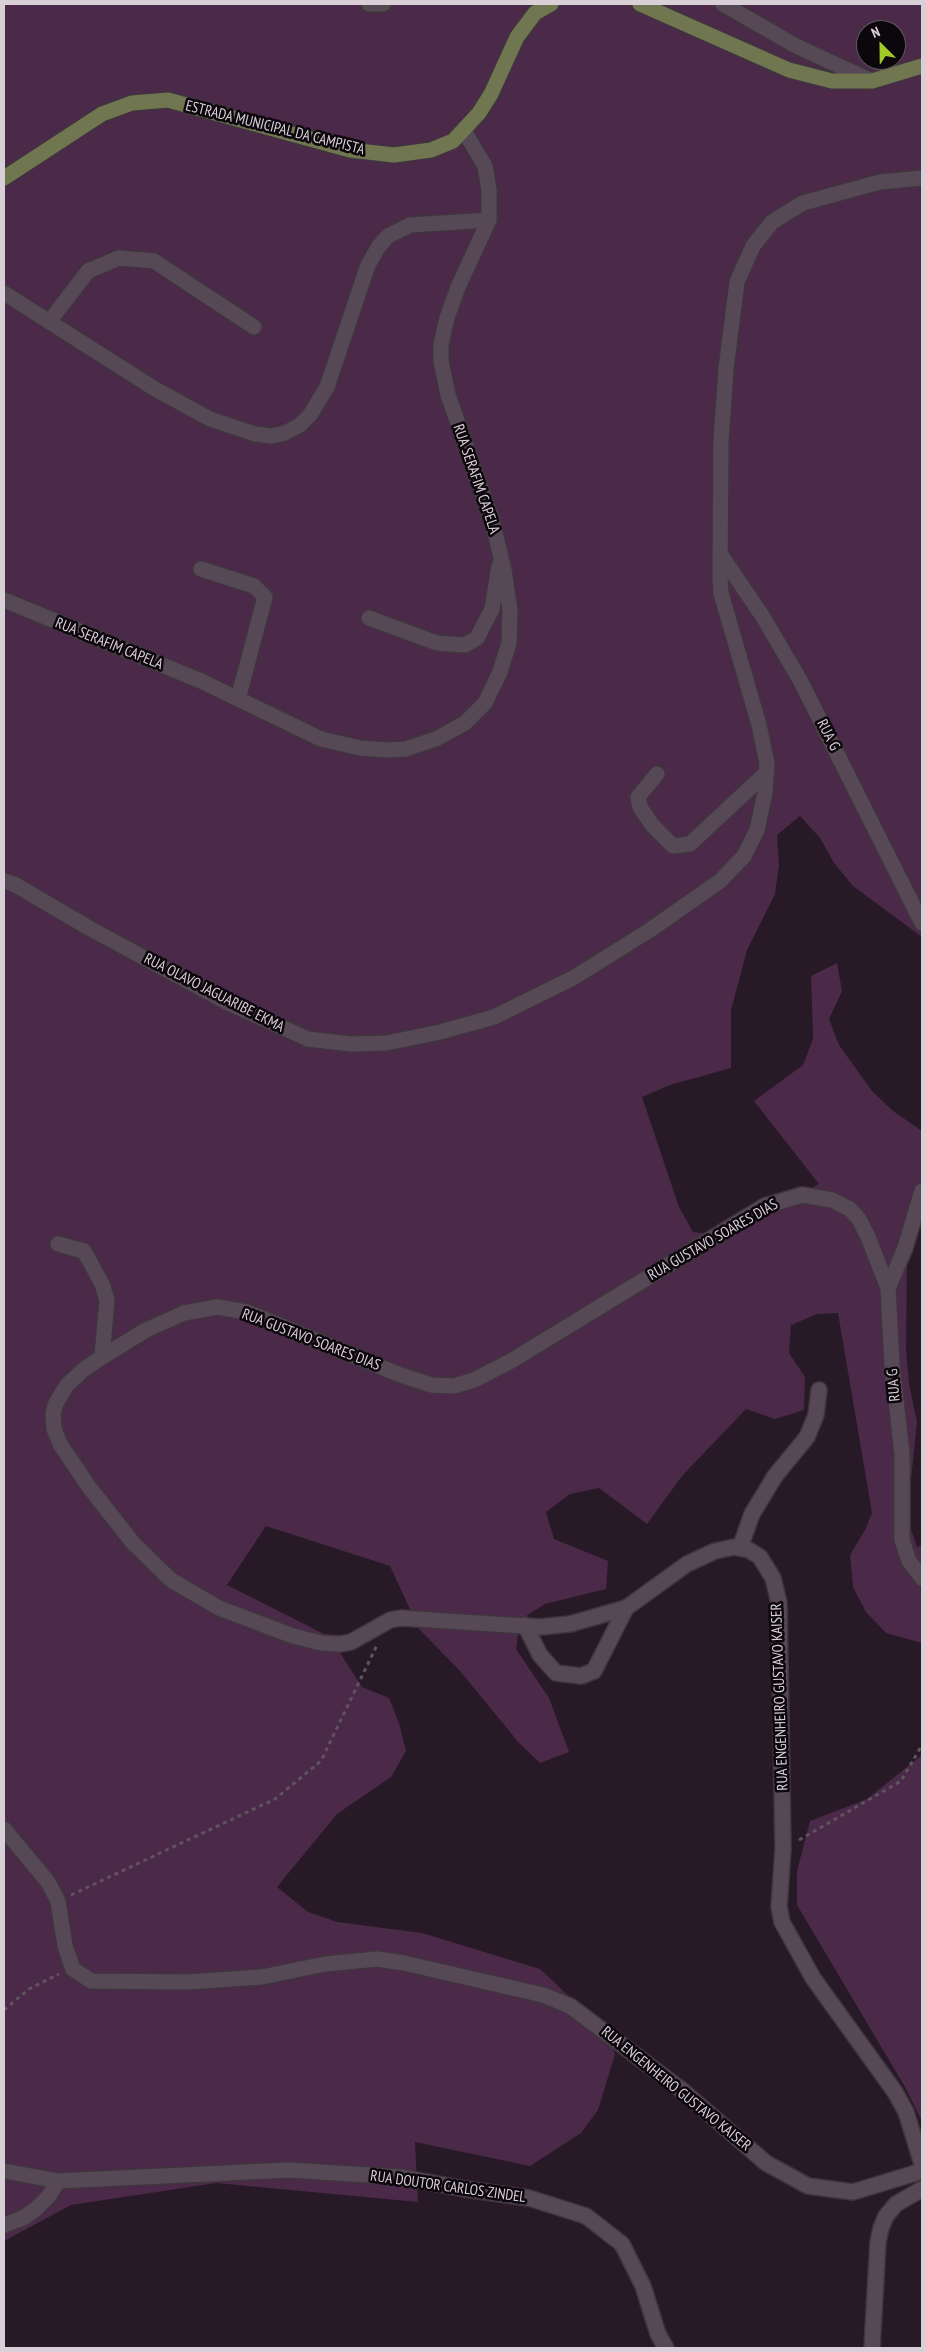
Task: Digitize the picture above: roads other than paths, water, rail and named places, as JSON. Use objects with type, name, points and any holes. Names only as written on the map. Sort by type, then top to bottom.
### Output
[{"type":"main road","name":"ESTRADA MUNICIPAL DA CAMPISTA","points":[[4,178],[102,114],[132,103],[168,100],[350,150],[394,155],[431,150],[453,141],[464,131],[491,94],[516,37],[535,13],[551,4]]},
{"type":"main road","points":[[640,4],[789,70],[832,80],[872,81],[922,66]]},
{"type":"street","points":[[369,4],[383,4]]},
{"type":"street","points":[[722,4],[796,46],[872,81]]},
{"type":"street","name":"RUA SERAFIM CAPELA","points":[[4,600],[201,681],[321,739],[360,748],[406,749],[438,738],[465,722],[485,703],[500,672],[509,643],[510,610],[500,555],[481,484],[463,441],[448,395],[441,362],[441,344],[447,318],[458,287],[489,220],[489,190],[485,166],[464,131]]},
{"type":"street","name":"RUA OLAVO JAGUARIBE EKMA","points":[[4,881],[14,884],[89,928],[226,1002],[308,1039],[350,1044],[387,1043],[440,1032],[494,1017],[573,978],[650,930],[720,881],[744,856],[757,830],[765,793],[766,773],[759,725],[721,593],[721,440],[726,369],[738,282],[753,246],[772,222],[803,203],[880,182],[922,178]]},
{"type":"street","points":[[4,293],[156,389],[210,419],[255,434],[272,436],[300,425],[310,415],[327,387],[368,265],[379,246],[388,236],[410,225],[489,220]]},
{"type":"street","points":[[49,322],[88,271],[119,258],[154,261],[254,327]]},
{"type":"street","points":[[368,618],[437,643],[465,645],[477,638],[492,609],[500,555]]},
{"type":"street","name":"RUA G","points":[[721,555],[763,618],[800,680],[922,923]]},
{"type":"street","points":[[201,569],[254,586],[265,597],[238,699]]},
{"type":"street","points":[[657,774],[638,797],[640,807],[652,824],[673,846],[690,844],[766,773]]},
{"type":"street","name":"RUA G","points":[[922,1191],[905,1248],[888,1288],[892,1364],[902,1454],[902,1540],[909,1561],[922,1578]]},
{"type":"street","name":"RUA GUSTAVO SOARES DIAS","points":[[525,1626],[401,1618],[390,1620],[351,1642],[321,1644],[293,1636],[219,1608],[171,1580],[133,1543],[89,1487],[60,1444],[54,1429],[53,1413],[56,1403],[67,1385],[83,1370],[146,1330],[184,1313],[217,1307],[247,1312],[431,1385],[454,1386],[474,1380],[511,1360],[765,1206],[802,1195],[832,1200],[850,1209],[859,1219],[868,1237],[888,1288]]},
{"type":"street","points":[[58,1244],[84,1251],[102,1284],[106,1300],[102,1357]]},
{"type":"street","points":[[525,1626],[540,1627],[570,1624],[626,1608],[687,1564],[715,1551],[734,1547],[740,1548],[752,1514],[775,1476],[807,1437],[816,1415],[819,1390]]},
{"type":"street","name":"RUA ENGENHEIRO GUSTAVO KAISER","points":[[740,1548],[760,1557],[773,1578],[779,1603],[783,1849],[778,1906],[782,1922],[813,1978],[895,2092],[906,2112],[922,2164]]},
{"type":"street","points":[[525,1626],[540,1655],[556,1673],[581,1676],[594,1671],[626,1608]]},
{"type":"street","name":"RUA ENGENHEIRO GUSTAVO KAISER","points":[[4,1829],[48,1882],[58,1900],[65,1946],[74,1969],[91,1981],[103,1983],[188,1982],[262,1977],[325,1964],[377,1959],[404,1963],[543,1995],[570,2006],[683,2091],[766,2163],[808,2186],[853,2192],[922,2171]]},
{"type":"street","name":"RUA DOUTOR CARLOS ZINDEL","points":[[4,2171],[58,2181],[289,2170],[400,2177],[529,2198],[586,2216],[622,2244],[643,2286],[658,2334],[666,2348]]},
{"type":"street","points":[[4,2225],[23,2218],[36,2209],[49,2196],[58,2181]]},
{"type":"street","points":[[872,2348],[878,2242],[882,2228],[886,2216],[896,2204],[922,2189]]}]
